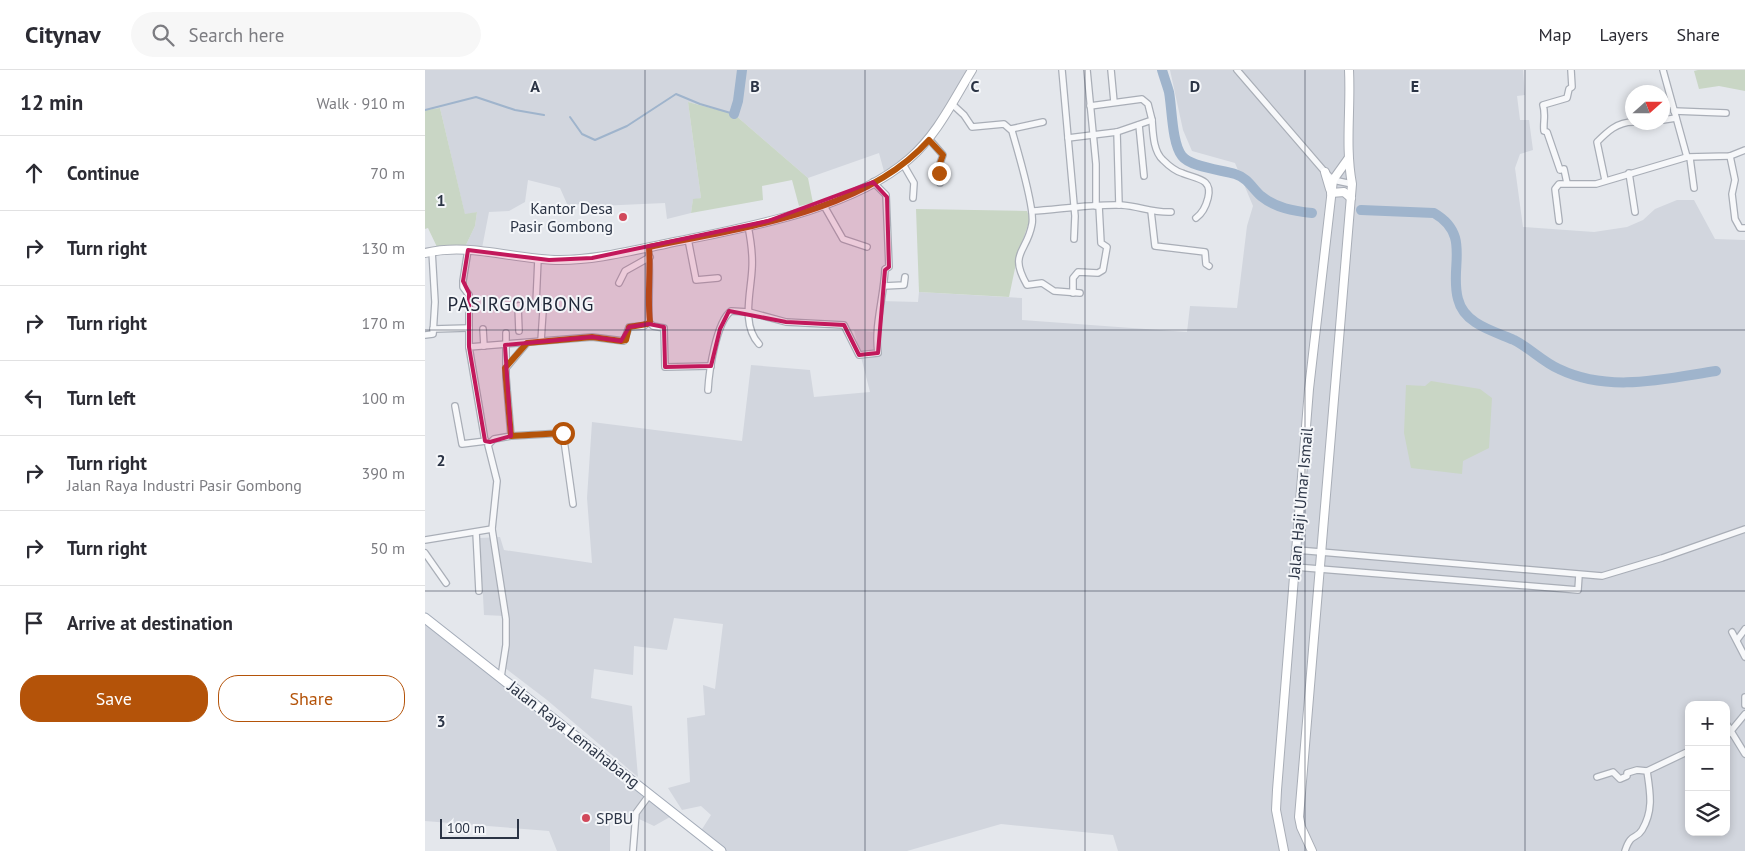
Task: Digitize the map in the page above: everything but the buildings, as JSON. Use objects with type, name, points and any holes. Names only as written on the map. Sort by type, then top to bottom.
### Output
[{"type":"main road","points":[[428,252],[453,248],[538,260],[582,259],[748,226],[823,204],[873,182],[903,164],[929,140],[972,70]]},
{"type":"main road","name":"Jalan Haji Umar Ismail","points":[[1312,851],[1301,827],[1299,817],[1349,230],[1352,184],[1348,158],[1350,118],[1349,70]]},
{"type":"main road","name":"Jalan Haji Umar Ismail","points":[[1284,851],[1278,830],[1276,800],[1309,389],[1326,227],[1333,180],[1348,158]]},
{"type":"main road","points":[[1325,172],[1331,196],[1341,191],[1351,200]]},
{"type":"main road","name":"Jalan Raya Lemahabang","points":[[425,618],[721,851]]},
{"type":"street","points":[[1062,70],[1074,239]]},
{"type":"street","points":[[952,104],[964,115],[972,127],[1004,124],[1011,129],[1032,211],[1032,228],[1019,258],[1018,266],[1027,285],[1041,283],[1054,291],[1076,293],[1073,278],[1077,272],[1102,272],[1107,246],[1101,243],[1087,70]]},
{"type":"street","points":[[1111,70],[1114,102]]},
{"type":"street","points":[[1237,70],[1333,180],[1352,184]]},
{"type":"street","points":[[1567,183],[1564,170],[1560,170],[1547,132],[1543,132],[1542,128],[1546,116],[1543,105],[1567,98],[1569,89],[1572,86],[1571,70]]},
{"type":"street","points":[[1665,70],[1672,104],[1689,158],[1694,188]]},
{"type":"street","points":[[1090,106],[1143,100],[1148,104],[1157,150],[1163,160],[1179,172],[1202,179],[1207,184],[1209,193],[1207,202],[1196,218]]},
{"type":"street","points":[[1670,117],[1675,115],[1726,113]]},
{"type":"street","points":[[1068,138],[1093,137],[1117,132],[1152,120]]},
{"type":"street","points":[[1011,129],[1043,122]]},
{"type":"street","points":[[1605,180],[1597,142],[1608,130],[1625,123]]},
{"type":"street","points":[[1139,125],[1144,176]]},
{"type":"street","points":[[1117,132],[1119,205]]},
{"type":"street","points":[[929,140],[943,155],[939,166],[940,182]]},
{"type":"street","points":[[1559,221],[1556,187],[1560,184],[1593,184],[1689,158],[1729,156],[1745,150]]},
{"type":"street","points":[[1729,156],[1735,180],[1732,192],[1735,219],[1741,228],[1745,228]]},
{"type":"street","points":[[903,164],[914,183],[913,198]]},
{"type":"street","points":[[1629,173],[1635,212]]},
{"type":"street","points":[[708,390],[711,366],[725,317],[731,311],[749,312],[786,322],[844,325],[859,355],[878,354],[876,342],[885,268],[889,267],[889,249],[887,199],[885,193],[873,182]]},
{"type":"street","points":[[823,204],[843,239],[867,247]]},
{"type":"street","points":[[1032,211],[1119,205],[1144,207],[1151,211],[1171,212]]},
{"type":"street","points":[[1151,211],[1155,246],[1205,252],[1206,264],[1209,266]]},
{"type":"street","points":[[748,226],[752,254],[749,312],[751,334],[759,344]]},
{"type":"street","points":[[688,239],[696,280],[718,278]]},
{"type":"street","points":[[649,247],[649,322],[653,326],[664,328],[665,367],[711,366]]},
{"type":"street","points":[[468,250],[463,286],[469,295],[469,347],[498,491],[492,529],[506,618],[506,645],[501,677]]},
{"type":"street","points":[[425,335],[433,335],[435,294],[428,252]]},
{"type":"street","points":[[619,283],[625,270],[650,257]]},
{"type":"street","points":[[535,304],[538,260]]},
{"type":"street","points":[[884,286],[904,285],[905,277]]},
{"type":"street","points":[[519,331],[518,306],[535,304],[543,311],[541,340]]},
{"type":"street","points":[[469,347],[592,337],[621,341],[626,340],[629,327],[644,326],[649,322]]},
{"type":"street","points":[[433,330],[469,328]]},
{"type":"street","points":[[483,328],[485,346]]},
{"type":"street","points":[[506,333],[505,368],[511,436]]},
{"type":"street","points":[[505,368],[527,343]]},
{"type":"street","points":[[455,406],[462,444],[487,442],[511,436],[563,433],[573,504]]},
{"type":"street","points":[[425,540],[492,529]]},
{"type":"street","points":[[1297,550],[1579,575],[1610,575],[1745,529]]},
{"type":"street","points":[[476,532],[479,590]]},
{"type":"street","points":[[425,554],[446,582]]},
{"type":"street","points":[[1295,567],[1578,590],[1579,575]]},
{"type":"street","points":[[1737,640],[1745,629]]},
{"type":"street","points":[[1732,632],[1745,657]]},
{"type":"street","points":[[1745,697],[1743,700],[1745,705]]},
{"type":"street","points":[[1744,718],[1731,732],[1745,754]]},
{"type":"street","points":[[1597,777],[1613,772],[1617,773],[1620,780],[1627,776],[1627,773],[1637,770],[1647,771],[1685,753]]},
{"type":"street","points":[[1625,851],[1629,839],[1642,831],[1650,806],[1651,792],[1647,771]]},
{"type":"street","points":[[633,851],[636,813],[650,794]]},
{"type":"highlighted area","points":[[873,182],[887,197],[889,267],[885,270],[878,353],[859,355],[844,325],[786,322],[729,311],[720,329],[711,366],[665,367],[664,327],[649,324],[629,327],[621,341],[592,337],[505,345],[511,436],[490,442],[485,441],[474,385],[469,347],[469,293],[463,281],[468,250],[549,260],[592,258],[768,221]]},
{"type":"shaded area","points":[[425,70],[975,70],[947,111],[913,153],[885,175],[879,153],[808,178],[734,114],[688,102],[701,198],[693,200],[691,213],[667,219],[665,203],[598,206],[586,203],[568,206],[560,188],[528,180],[525,202],[509,211],[489,212],[482,248],[465,247],[475,226],[477,212],[465,215],[440,108],[425,110]]},
{"type":"shaded area","points":[[1170,70],[1523,70],[1525,95],[1517,96],[1520,120],[1529,120],[1533,150],[1520,154],[1515,168],[1523,227],[1594,232],[1627,227],[1643,220],[1655,209],[1677,200],[1694,200],[1715,239],[1745,240],[1745,851],[1118,851],[1113,835],[1001,824],[907,851],[713,851],[697,837],[711,815],[701,806],[682,810],[668,788],[690,782],[687,718],[705,715],[703,685],[715,689],[723,624],[674,618],[667,650],[634,646],[633,675],[594,669],[591,698],[632,706],[638,777],[547,700],[500,664],[505,616],[484,615],[480,538],[500,537],[504,550],[592,563],[587,498],[592,422],[742,441],[751,365],[810,370],[814,397],[870,392],[854,330],[875,332],[880,301],[918,302],[919,292],[1022,298],[1022,320],[1187,332],[1190,306],[1237,308],[1247,226],[1253,206],[1235,163],[1192,151],[1183,130]]},
{"type":"shaded area","points":[[425,623],[479,663],[670,817],[654,826],[639,819],[610,818],[610,851],[557,851],[549,831],[425,821]]},
{"type":"green space","points":[[1745,70],[1745,91],[1719,86],[1699,89],[1694,71]]},
{"type":"green space","points":[[688,102],[734,114],[808,178],[813,203],[799,206],[792,180],[762,186],[763,200],[691,213],[693,199],[701,198]]},
{"type":"green space","points":[[440,108],[465,214],[477,212],[475,226],[465,247],[437,247],[428,228],[425,229],[425,110]]},
{"type":"green space","points":[[916,209],[1027,211],[1030,219],[1018,254],[1009,297],[919,292]]},
{"type":"green space","points":[[1431,381],[1480,389],[1492,398],[1489,448],[1463,461],[1462,474],[1411,468],[1404,433],[1406,385],[1425,386]]},
{"type":"waterway","points":[[734,114],[738,101],[742,70]]},
{"type":"waterway","points":[[1162,70],[1169,92],[1176,143],[1186,160],[1239,176],[1247,181],[1261,196],[1279,206],[1312,213]]},
{"type":"waterway","points":[[570,117],[582,134],[595,140],[627,126],[676,94],[700,104],[734,114]]},
{"type":"waterway","points":[[425,110],[476,97],[515,110],[544,115]]},
{"type":"waterway","points":[[1361,210],[1434,213],[1446,222],[1453,231],[1456,241],[1456,287],[1461,308],[1466,315],[1480,326],[1520,343],[1547,363],[1559,369],[1597,381],[1617,382],[1657,380],[1716,371]]},
{"type":"place","name":"Kantor Desa Pasir Gombong","points":[[623,217]]},
{"type":"place","name":"SPBU","points":[[586,818]]},
{"type":"district","name":"PASIRGOMBONG","points":[[521,304]]},
{"type":"route","points":[[563,433],[511,436],[505,368],[527,343],[541,340],[592,337],[624,341],[626,340],[629,327],[649,323],[648,288],[651,275],[649,247],[768,222],[845,196],[897,169],[929,140],[943,155],[939,166],[939,173]]}]
